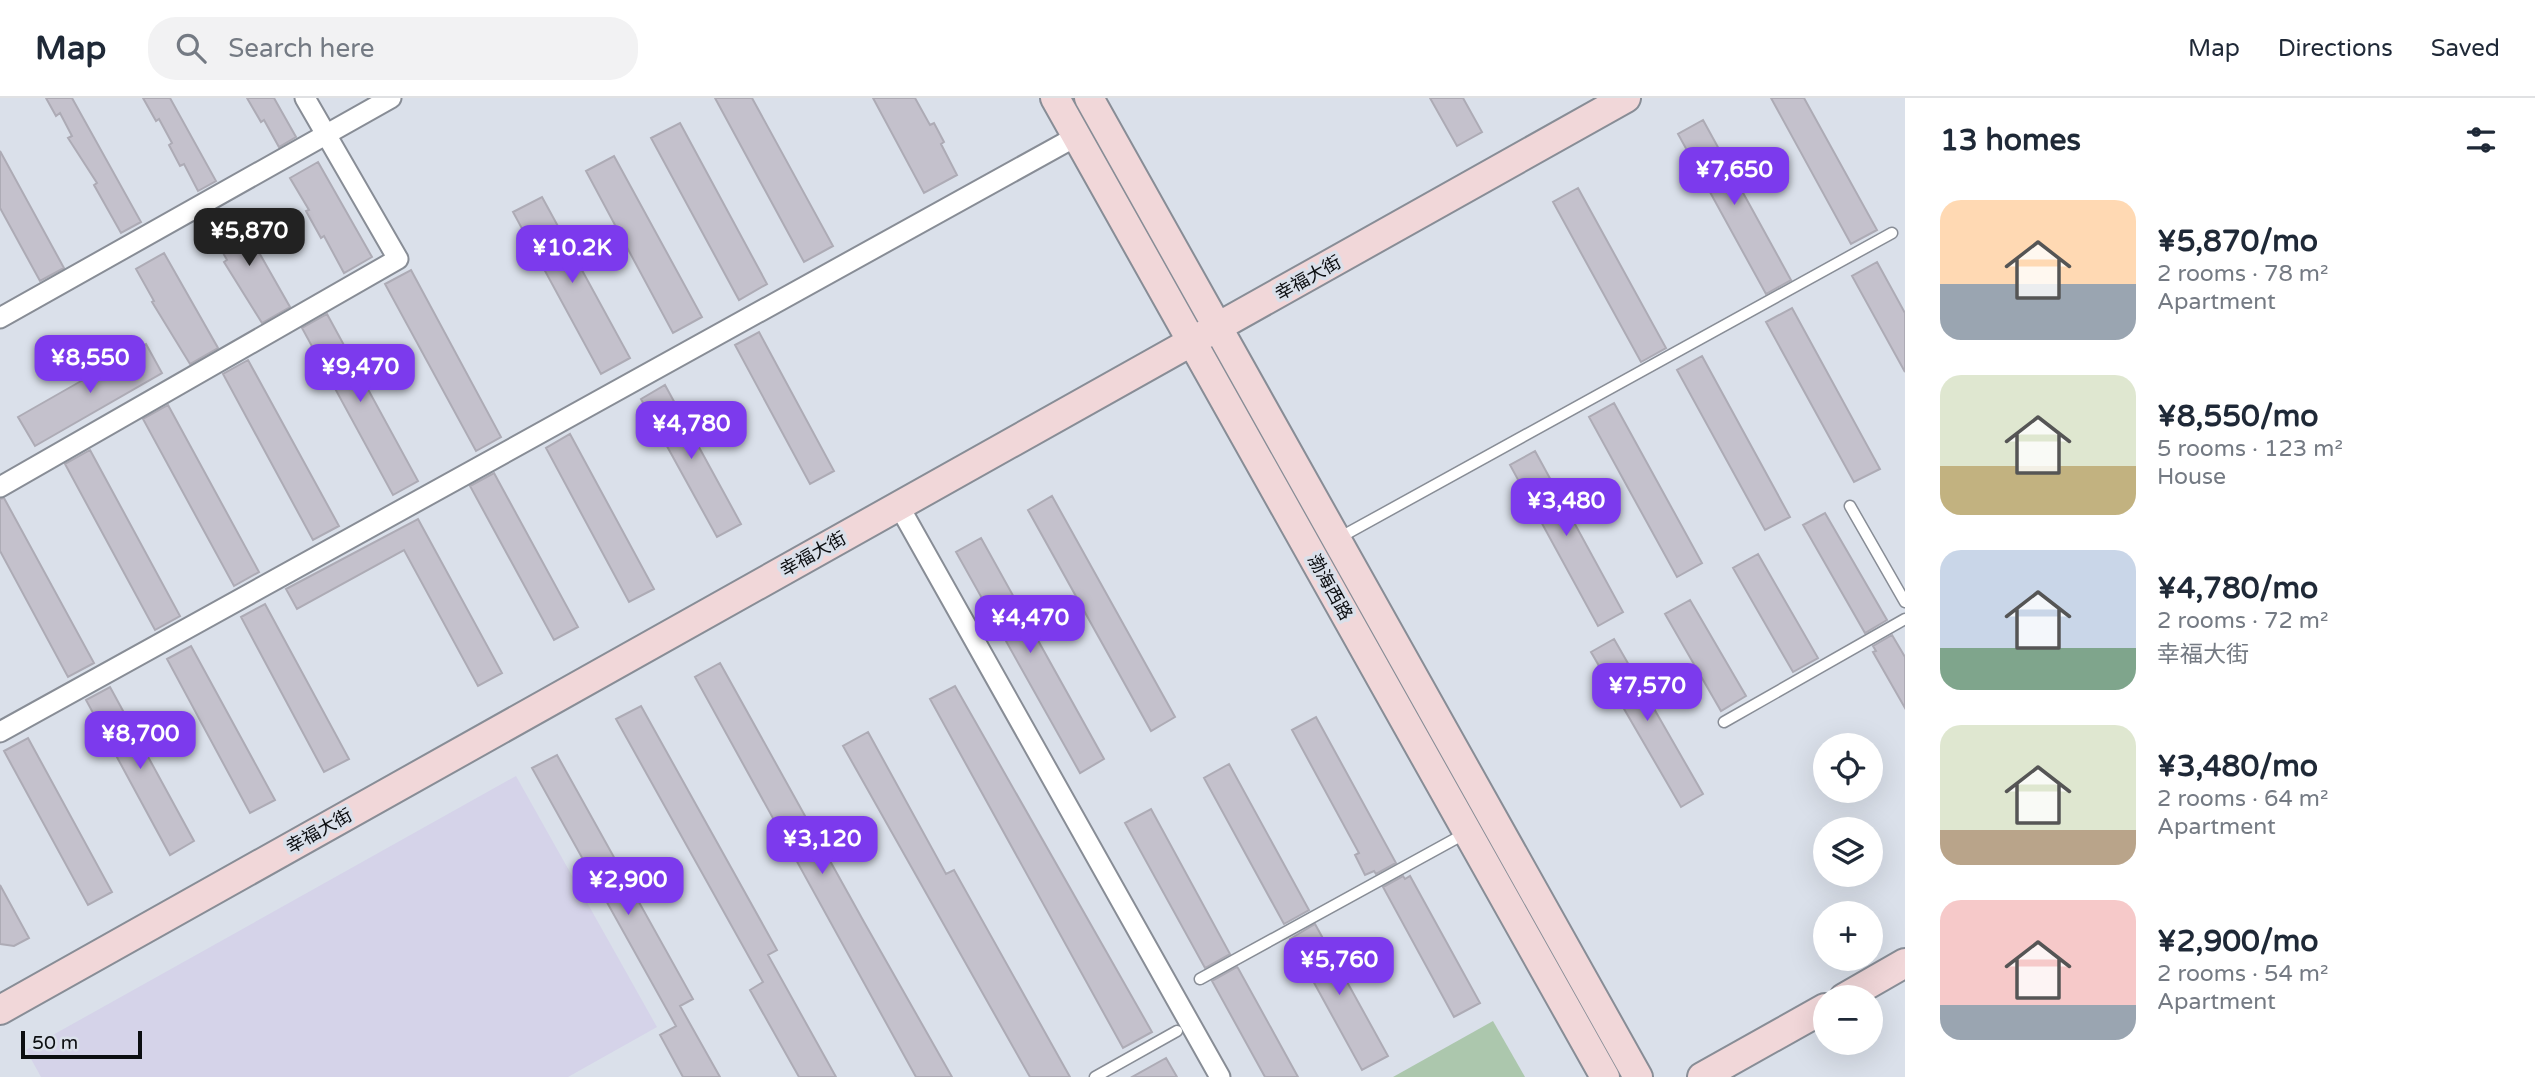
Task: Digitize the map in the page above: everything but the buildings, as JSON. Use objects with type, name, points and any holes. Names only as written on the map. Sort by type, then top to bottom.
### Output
[{"type":"main road","name":"渤海西路","points":[[1055,98],[1605,1077]]},
{"type":"main road","name":"渤海西路","points":[[1089,98],[1638,1077]]},
{"type":"main road","name":"幸福大街","points":[[0,1010],[1626,98]]},
{"type":"main road","points":[[1867,985],[1905,963]]},
{"type":"main road","points":[[1883,997],[1905,985]]},
{"type":"main road","points":[[1702,1077],[1813,1015]]},
{"type":"main road","points":[[1740,1077],[1813,1036]]},
{"type":"street","points":[[0,486],[398,259],[305,98]]},
{"type":"street","points":[[0,318],[391,98]]},
{"type":"street","points":[[0,732],[1077,136]]},
{"type":"street","points":[[899,506],[1220,1077]]},
{"type":"lane","points":[[1336,539],[1892,233]]},
{"type":"lane","points":[[1850,506],[1905,602]]},
{"type":"lane","points":[[1724,722],[1905,619]]},
{"type":"lane","points":[[1199,979],[1468,832]]},
{"type":"lane","points":[[1095,1077],[1177,1031]]},
{"type":"shaded area","points":[[516,776],[657,1027],[568,1077],[41,1077],[26,1050]]},
{"type":"green space","points":[[1493,1021],[1525,1077],[1393,1077]]}]
